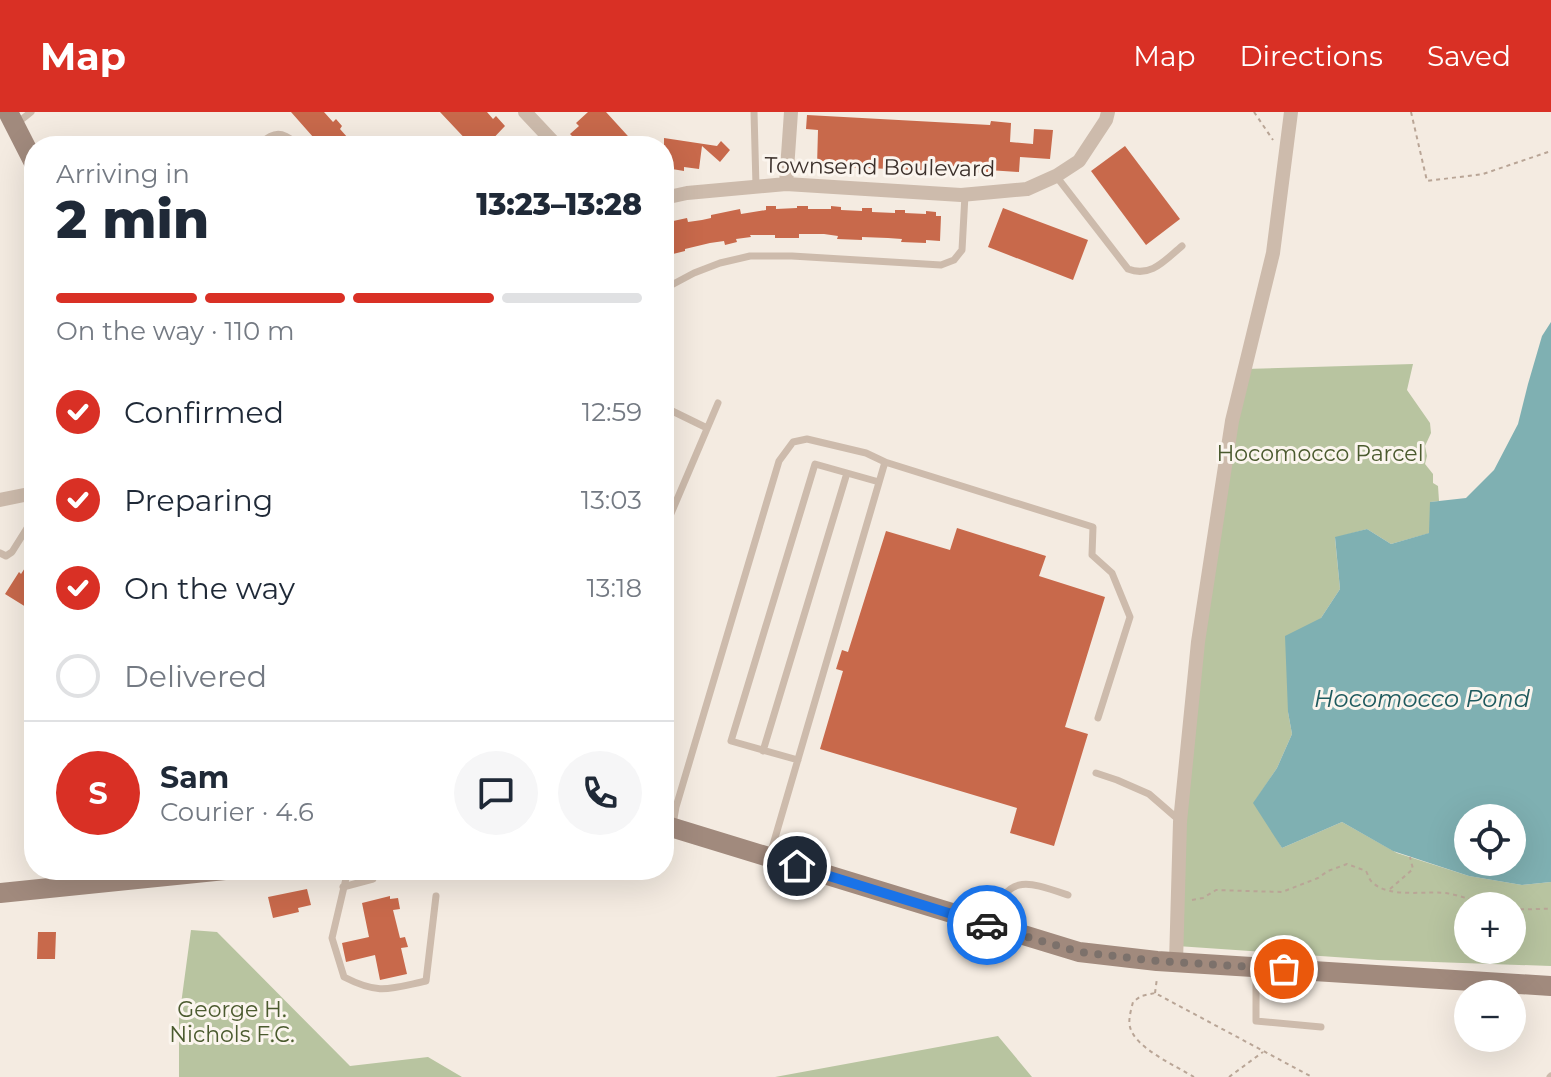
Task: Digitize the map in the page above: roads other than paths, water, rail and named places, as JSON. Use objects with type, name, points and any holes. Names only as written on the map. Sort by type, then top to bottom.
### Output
[{"type":"street","points":[[525,112],[548,136]]},
{"type":"street","points":[[786,184],[791,112]]},
{"type":"street","name":"Townsend Boulevard","points":[[674,196],[786,184],[965,195],[1027,189],[1079,161],[1108,112]]},
{"type":"street","points":[[1176,962],[1180,822],[1198,642],[1232,421],[1273,253],[1291,112]]},
{"type":"street","points":[[11,119],[24,144]]},
{"type":"street","points":[[0,500],[24,495]]},
{"type":"street","points":[[674,828],[1079,952],[1256,968],[1551,986]]},
{"type":"street","points":[[0,893],[127,880]]},
{"type":"lane","points":[[11,119],[31,112]]},
{"type":"lane","points":[[754,112],[756,187]]},
{"type":"lane","points":[[1056,176],[1128,269],[1139,273],[1151,271],[1182,246]]},
{"type":"lane","points":[[674,284],[720,263],[750,256],[941,265],[954,260],[962,250],[965,195]]},
{"type":"lane","points":[[674,506],[718,403]]},
{"type":"lane","points":[[674,412],[707,428]]},
{"type":"lane","points":[[674,812],[779,461],[793,442],[807,439],[866,453],[885,462],[1093,527],[1092,555],[1112,573],[1130,617],[1098,718]]},
{"type":"lane","points":[[770,857],[885,462]]},
{"type":"lane","points":[[798,760],[731,741],[815,464],[879,482]]},
{"type":"lane","points":[[763,751],[847,473]]},
{"type":"lane","points":[[0,553],[6,556],[12,552],[24,533]]},
{"type":"lane","points":[[1096,773],[1149,794],[1180,822]]},
{"type":"lane","points":[[345,880],[332,938],[344,977],[364,987],[385,990],[426,981],[436,896]]},
{"type":"lane","points":[[343,887],[369,880]]},
{"type":"lane","points":[[989,926],[998,902],[1015,886],[1028,883],[1068,895]]},
{"type":"lane","points":[[1256,968],[1256,1021],[1321,1027]]},
{"type":"water","name":"Hocomocco Pond","points":[[1551,322],[1551,882],[1522,885],[1469,876],[1526,876],[1526,804],[1454,804],[1454,871],[1393,851],[1342,822],[1282,848],[1253,803],[1277,768],[1292,734],[1288,712],[1285,636],[1321,618],[1340,589],[1335,537],[1367,529],[1391,544],[1429,533],[1430,502],[1466,498],[1494,470],[1518,424],[1542,336]]},
{"type":"park label","name":"Hocomocco Parcel","points":[[1320,453]]},
{"type":"park label","name":"George H. Nichols F.C.","points":[[232,1022]]}]
